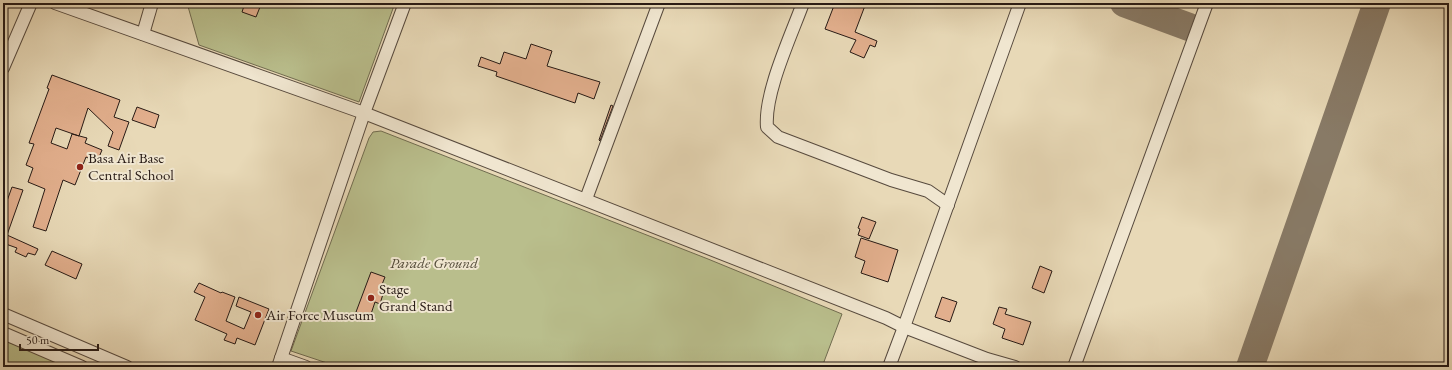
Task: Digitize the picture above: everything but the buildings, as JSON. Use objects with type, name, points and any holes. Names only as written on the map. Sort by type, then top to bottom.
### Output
[{"type":"lane","points":[[3,68],[31,3]]},
{"type":"lane","points":[[55,3],[364,113],[586,199],[886,318],[904,327],[987,359],[1015,367]]},
{"type":"lane","points":[[143,34],[152,3]]},
{"type":"lane","points":[[306,367],[280,364],[364,113],[405,3]]},
{"type":"lane","points":[[586,199],[659,3]]},
{"type":"lane","points":[[803,3],[772,90],[766,115],[767,126],[778,137],[891,180],[928,191],[948,205]]},
{"type":"lane","points":[[889,367],[1020,3]]},
{"type":"lane","points":[[1074,367],[1207,3]]},
{"type":"lane","points":[[3,314],[104,363],[127,367]]},
{"type":"lane","points":[[3,333],[82,367]]},
{"type":"green space","points":[[187,3],[395,3],[359,102],[199,45]]},
{"type":"green space","name":"Parade Ground","points":[[381,131],[708,259],[842,314],[822,367],[339,367],[291,351],[369,138],[373,132]]},
{"type":"green space","points":[[3,340],[72,367],[3,367]]},
{"type":"taxiway","points":[[1124,3],[1189,27]]},
{"type":"taxiway","points":[[1250,367],[1377,3]]},
{"type":"place","name":"Basa Air Base Central School","points":[[80,167]]},
{"type":"place","name":"Stage Grand Stand","points":[[371,298]]},
{"type":"place","name":"Air Force Museum","points":[[258,315]]}]
